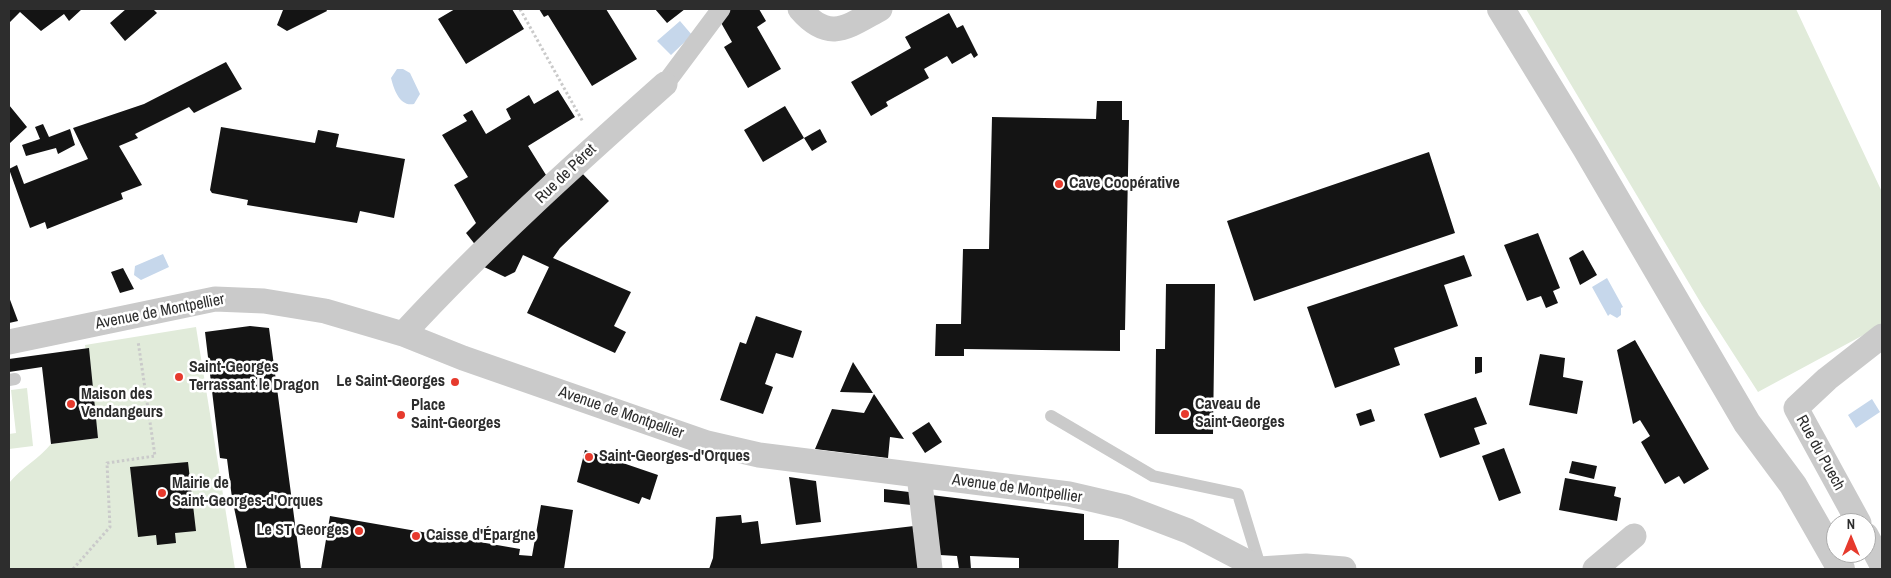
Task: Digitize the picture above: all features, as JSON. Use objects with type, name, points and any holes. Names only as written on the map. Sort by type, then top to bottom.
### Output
[{"type":"street","name":"Rue de Péret","points":[[403,334],[446,288],[596,144],[666,84],[721,9]]},
{"type":"street","points":[[800,9],[816,25],[827,30],[851,25],[880,9]]},
{"type":"street","points":[[1502,9],[1747,423],[1793,485],[1841,569]]},
{"type":"street","name":"Avenue de Montpellier","points":[[9,342],[215,299],[240,298],[325,311],[403,334],[463,358],[707,443],[759,456],[1069,494],[1125,507],[1188,530],[1261,569]]},
{"type":"street","name":"Rue du Puech","points":[[1854,513],[1796,408],[1827,379],[1882,336]]},
{"type":"street","points":[[918,476],[930,569]]},
{"type":"street","points":[[1595,569],[1634,536]]},
{"type":"street","points":[[1876,554],[1882,565]]},
{"type":"street","points":[[1261,569],[1306,566],[1344,569]]},
{"type":"lane","points":[[1051,416],[1153,476],[1238,494],[1261,569]]},
{"type":"path","points":[[520,9],[596,144]]},
{"type":"path","points":[[73,569],[110,527],[107,463],[155,456],[137,316]]},
{"type":"green space","points":[[1526,9],[1796,9],[1882,192],[1882,325],[1758,392],[1702,305]]},
{"type":"green space","points":[[196,327],[235,569],[9,569],[9,483],[51,444],[98,438],[85,345]]},
{"type":"green space","points":[[27,388],[33,446],[9,449],[9,434],[16,433],[11,390]]},
{"type":"water","points":[[680,21],[692,35],[671,55],[657,41]]},
{"type":"water","points":[[397,69],[403,69],[410,73],[420,94],[414,104],[405,103],[398,97],[391,78]]},
{"type":"water","points":[[163,254],[169,267],[141,280],[134,275],[135,266]]},
{"type":"water","points":[[1607,278],[1623,307],[1621,308],[1621,315],[1617,318],[1610,314],[1608,316],[1592,287]]},
{"type":"water","points":[[1872,399],[1880,412],[1856,428],[1848,415]]},
{"type":"building","points":[[9,9],[82,9],[69,21],[64,14],[41,31],[20,12],[9,23]]},
{"type":"building","points":[[126,9],[153,9],[157,13],[125,41],[110,23]]},
{"type":"building","points":[[280,9],[326,9],[327,11],[287,31],[277,25],[283,10]]},
{"type":"building","points":[[455,9],[512,9],[524,29],[466,64],[438,19]]},
{"type":"building","points":[[539,9],[606,9],[637,59],[592,86],[548,15],[544,17]]},
{"type":"building","points":[[655,9],[685,9],[667,23]]},
{"type":"building","points":[[730,9],[759,9],[766,21],[757,27],[781,69],[748,88],[724,47],[732,42],[720,21]]},
{"type":"building","points":[[949,13],[957,28],[963,25],[978,55],[974,58],[971,53],[952,64],[947,56],[924,69],[929,78],[886,102],[888,106],[871,116],[851,82],[911,48],[905,37]]},
{"type":"building","points":[[226,62],[242,89],[194,113],[189,107],[135,134],[138,138],[119,146],[142,185],[121,193],[123,199],[47,229],[45,222],[30,228],[9,169],[17,165],[24,184],[88,159],[73,128],[144,104]]},
{"type":"building","points":[[558,90],[575,117],[528,146],[546,175],[477,247],[466,233],[476,223],[454,185],[468,177],[442,135],[467,121],[463,115],[472,110],[486,134],[511,119],[506,109],[529,95],[534,104]]},
{"type":"building","name":"Cave Coopérative","points":[[1097,101],[1122,101],[1122,120],[1129,120],[1125,330],[1120,330],[1120,351],[964,349],[964,356],[935,356],[936,324],[961,324],[963,249],[989,249],[992,117],[1096,119]]},
{"type":"building","points":[[9,105],[27,127],[9,144]]},
{"type":"building","points":[[785,106],[804,138],[763,162],[744,130]]},
{"type":"building","points":[[43,124],[49,137],[70,129],[75,145],[58,154],[56,148],[26,156],[22,145],[40,139],[35,127]]},
{"type":"building","points":[[221,127],[315,143],[318,130],[339,134],[336,147],[405,159],[394,218],[360,211],[357,223],[247,205],[248,200],[212,193],[210,190]]},
{"type":"building","points":[[820,129],[827,142],[812,151],[804,138]]},
{"type":"building","points":[[1429,152],[1455,233],[1254,301],[1227,221]]},
{"type":"building","points":[[580,171],[609,201],[560,248],[553,258],[631,292],[614,326],[626,332],[615,353],[527,313],[549,267],[523,255],[515,272],[505,277],[480,265]]},
{"type":"building","points":[[1538,233],[1560,288],[1553,291],[1558,303],[1546,308],[1541,296],[1527,301],[1504,245]]},
{"type":"building","points":[[1583,250],[1597,275],[1580,285],[1569,258]]},
{"type":"building","points":[[1464,255],[1472,276],[1444,285],[1458,326],[1394,348],[1400,365],[1335,388],[1307,307]]},
{"type":"building","points":[[123,268],[134,289],[120,293],[111,272]]},
{"type":"building","points":[[1166,284],[1215,284],[1213,434],[1155,434],[1156,349],[1165,349]]},
{"type":"building","points":[[9,297],[18,321],[9,323]]},
{"type":"building","points":[[756,316],[802,331],[793,358],[776,353],[765,384],[773,387],[763,414],[720,400],[740,342],[746,344]]},
{"type":"building","points":[[250,326],[269,328],[301,569],[247,569],[232,498],[227,459],[220,458],[205,332]]},
{"type":"building","points":[[1635,340],[1709,469],[1684,484],[1679,476],[1665,484],[1641,442],[1650,436],[1640,420],[1633,424],[1617,350]]},
{"type":"building","name":"Maison des Vendangeurs","points":[[89,348],[98,438],[51,444],[42,367],[9,372],[9,359]]},
{"type":"building","points":[[1540,354],[1565,358],[1563,377],[1583,381],[1577,414],[1529,405]]},
{"type":"building","points":[[1475,357],[1482,357],[1482,372],[1475,374]]},
{"type":"building","points":[[853,362],[873,393],[840,392]]},
{"type":"building","points":[[874,394],[904,439],[890,437],[888,458],[815,449],[832,409],[864,413]]},
{"type":"building","points":[[1476,397],[1487,424],[1474,428],[1480,444],[1440,458],[1424,414]]},
{"type":"building","points":[[1371,409],[1375,421],[1360,426],[1356,414]]},
{"type":"building","points":[[929,422],[942,442],[925,453],[912,433]]},
{"type":"building","points":[[1504,448],[1521,493],[1499,501],[1482,456]]},
{"type":"building","points":[[585,450],[605,457],[604,460],[615,464],[617,461],[658,475],[650,500],[642,497],[639,504],[577,482]]},
{"type":"building","points":[[1572,461],[1597,466],[1594,479],[1569,473]]},
{"type":"building","name":"Mairie de Saint-Georges-d'Orques","points":[[188,462],[196,531],[175,533],[176,543],[157,545],[156,535],[138,537],[130,467]]},
{"type":"building","points":[[789,477],[816,481],[821,522],[796,525]]},
{"type":"building","points":[[1565,478],[1616,487],[1614,496],[1621,498],[1617,521],[1559,510]]},
{"type":"building","points":[[884,489],[909,492],[911,505],[884,502]]},
{"type":"building","points":[[931,495],[1084,514],[1084,540],[1119,540],[1118,569],[1019,568],[1019,558],[970,556],[971,569],[959,569],[957,556],[940,555]]},
{"type":"building","points":[[541,505],[573,510],[564,569],[321,569],[330,516],[520,549],[519,555],[532,556]]},
{"type":"building","points":[[741,515],[742,523],[758,521],[761,544],[914,526],[919,569],[709,569],[713,558],[716,517]]},
{"type":"place","name":"Cave Coopérative","points":[[1059,184]]},
{"type":"place","name":"Saint-Georges Terrassant le Dragon","points":[[179,377]]},
{"type":"place","name":"Le Saint-Georges","points":[[455,382]]},
{"type":"place","name":"Maison des Vendangeurs","points":[[71,404]]},
{"type":"place","name":"Caveau de Saint-Georges","points":[[1185,414]]},
{"type":"place","name":"Place Saint-Georges","points":[[401,415]]},
{"type":"place","name":"Saint-Georges-d'Orques","points":[[589,457]]},
{"type":"place","name":"Mairie de Saint-Georges-d'Orques","points":[[162,493]]},
{"type":"place","name":"Le ST Georges","points":[[359,531]]},
{"type":"place","name":"Caisse d'Épargne","points":[[416,536]]}]
